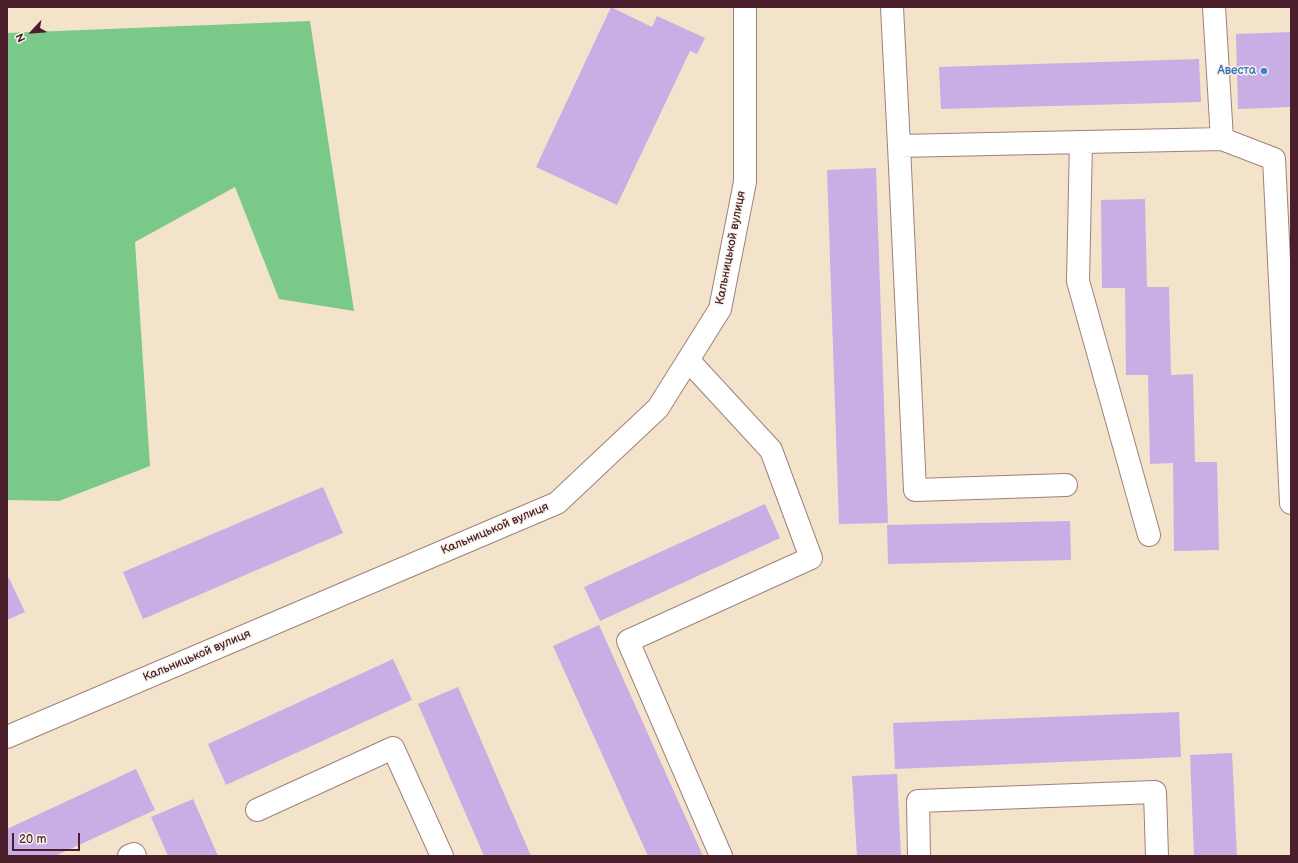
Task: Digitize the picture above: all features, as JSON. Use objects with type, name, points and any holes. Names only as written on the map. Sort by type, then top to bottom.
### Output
[{"type":"street","name":"Кальницькой вулиця","points":[[7,737],[557,503],[658,408],[720,309],[744,182],[745,7]]},
{"type":"street","points":[[892,7],[915,490],[1066,485]]},
{"type":"street","points":[[1214,7],[1222,139]]},
{"type":"street","points":[[899,146],[1222,139],[1274,159],[1291,503]]},
{"type":"street","points":[[1080,142],[1078,282],[1149,534]]},
{"type":"street","points":[[688,360],[771,450],[811,558],[628,641],[721,856]]},
{"type":"street","points":[[257,810],[393,748],[442,856]]},
{"type":"street","points":[[919,856],[918,801],[1155,792],[1157,856]]},
{"type":"street","points":[[129,856],[134,854],[135,856]]},
{"type":"green space","points":[[310,21],[354,311],[279,299],[235,187],[135,242],[150,466],[59,501],[7,500],[7,33]]},
{"type":"building","points":[[611,7],[652,27],[657,16],[705,38],[697,54],[690,51],[617,205],[536,167]]},
{"type":"building","name":"Авеста","points":[[1291,32],[1291,107],[1238,109],[1236,34]]},
{"type":"building","points":[[1199,59],[1201,102],[941,109],[939,67]]},
{"type":"building","points":[[876,168],[888,523],[839,524],[827,170]]},
{"type":"building","points":[[1145,199],[1147,287],[1169,287],[1171,375],[1193,374],[1195,462],[1217,462],[1219,550],[1174,551],[1173,463],[1150,464],[1148,375],[1126,375],[1125,288],[1102,288],[1101,200]]},
{"type":"building","points":[[323,487],[343,533],[143,619],[123,572]]},
{"type":"building","points":[[765,504],[780,538],[600,621],[584,587]]},
{"type":"building","points":[[1070,521],[1071,560],[888,564],[887,525]]},
{"type":"building","points":[[9,578],[25,612],[7,620],[7,579]]},
{"type":"building","points":[[599,625],[703,856],[648,856],[553,646]]},
{"type":"building","points":[[393,659],[412,700],[226,785],[208,744]]},
{"type":"building","points":[[458,687],[531,856],[484,856],[418,704]]},
{"type":"building","points":[[1179,712],[1181,757],[895,769],[893,723]]},
{"type":"building","points":[[1232,753],[1237,856],[1194,856],[1190,755]]},
{"type":"building","points":[[136,769],[155,810],[55,856],[7,856],[7,829]]},
{"type":"building","points":[[897,774],[901,856],[857,856],[852,776]]},
{"type":"building","points":[[193,799],[218,856],[168,856],[151,817]]},
{"type":"place","name":"Авеста","points":[[1264,71]]}]
